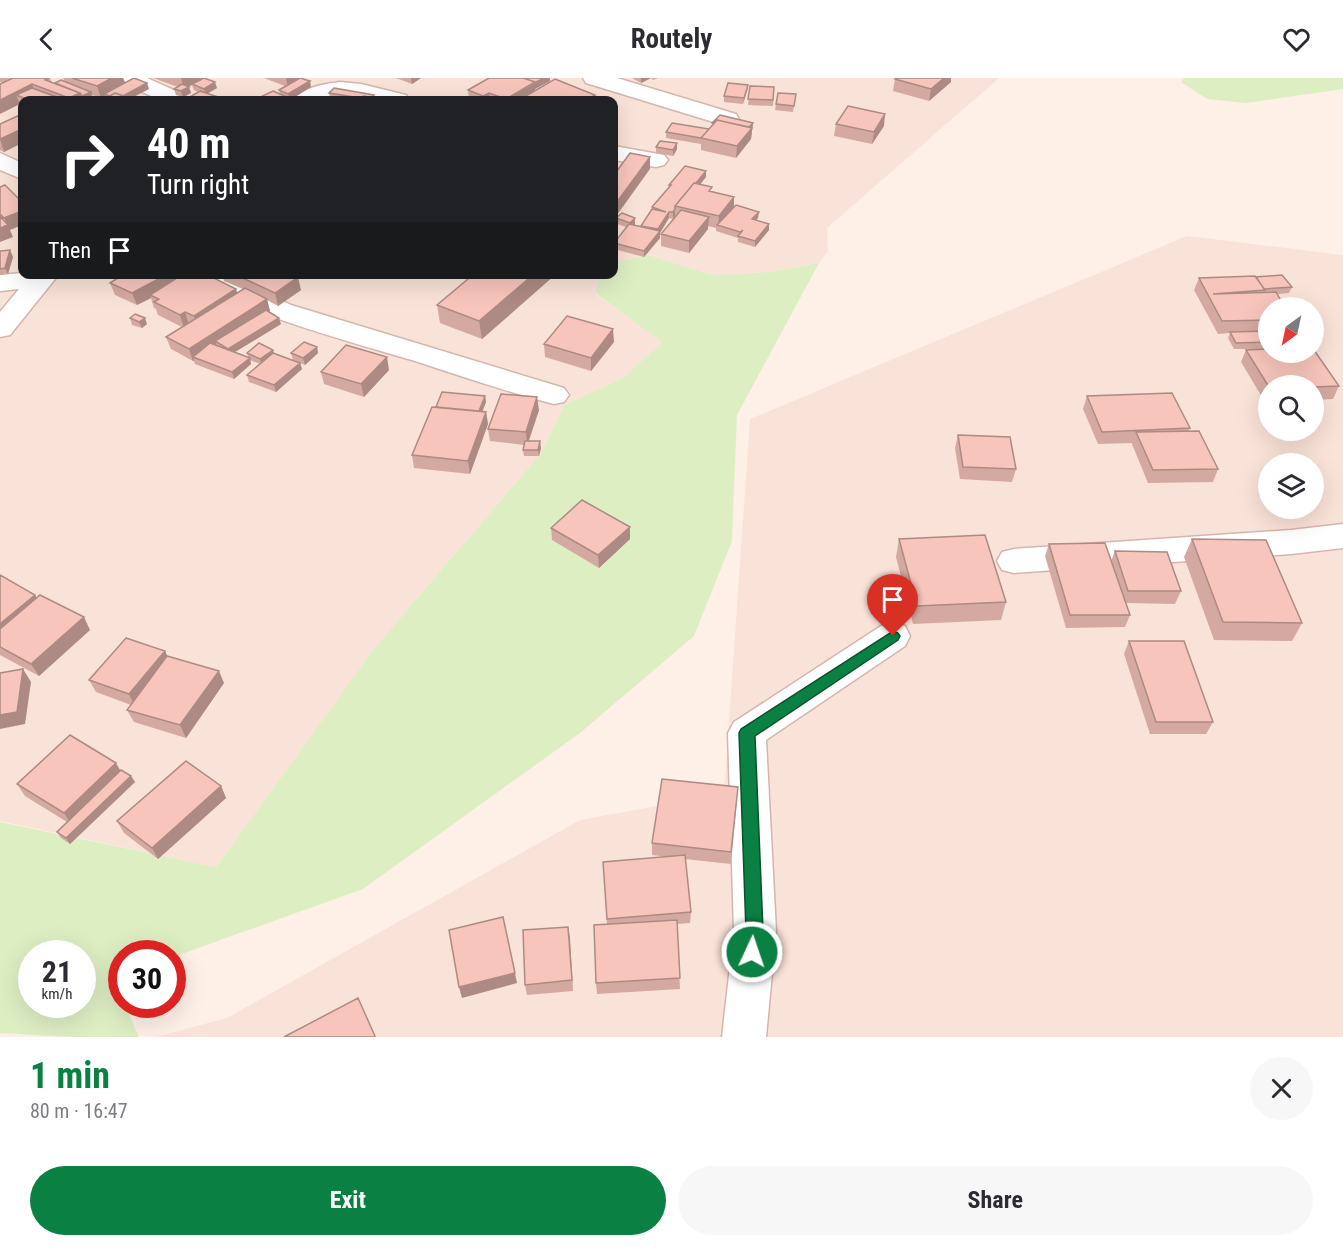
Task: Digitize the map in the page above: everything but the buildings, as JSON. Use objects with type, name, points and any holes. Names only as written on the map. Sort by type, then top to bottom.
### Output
[{"type":"street","points":[[130,78],[168,96]]},
{"type":"street","points":[[594,78],[728,119]]},
{"type":"street","points":[[312,96],[340,83],[383,96]]},
{"type":"street","points":[[618,154],[656,160]]},
{"type":"street","points":[[0,160],[18,170]]},
{"type":"street","points":[[0,283],[29,279]]},
{"type":"street","points":[[0,329],[41,279]]},
{"type":"street","points":[[212,279],[281,311],[554,395]]},
{"type":"street","points":[[1014,561],[1291,542],[1343,536]]},
{"type":"street","points":[[744,1037],[754,931],[747,733],[893,636]]},
{"type":"shaded area","points":[[0,78],[999,78],[827,228],[828,251],[819,263],[768,272],[713,275],[648,255],[618,261],[618,96],[18,96],[18,279],[600,279],[595,294],[663,341],[623,378],[564,405],[541,453],[373,650],[216,867],[0,821]]},
{"type":"shaded area","points":[[1187,236],[1343,255],[1343,1037],[156,1037],[227,1018],[580,820],[724,794],[750,419]]},
{"type":"green space","points":[[1184,78],[1343,78],[1343,89],[1246,103],[1207,99],[1181,82]]},
{"type":"green space","points":[[648,255],[713,275],[768,272],[819,263],[737,415],[732,541],[694,636],[580,733],[363,889],[186,952],[186,940],[108,940],[108,1018],[131,1018],[139,1037],[73,1037],[0,1033],[0,822],[216,867],[373,650],[541,453],[564,405],[623,378],[662,342],[595,293],[600,279],[618,279],[618,261]]},
{"type":"route","points":[[752,952],[754,931],[747,733],[893,636]]}]
